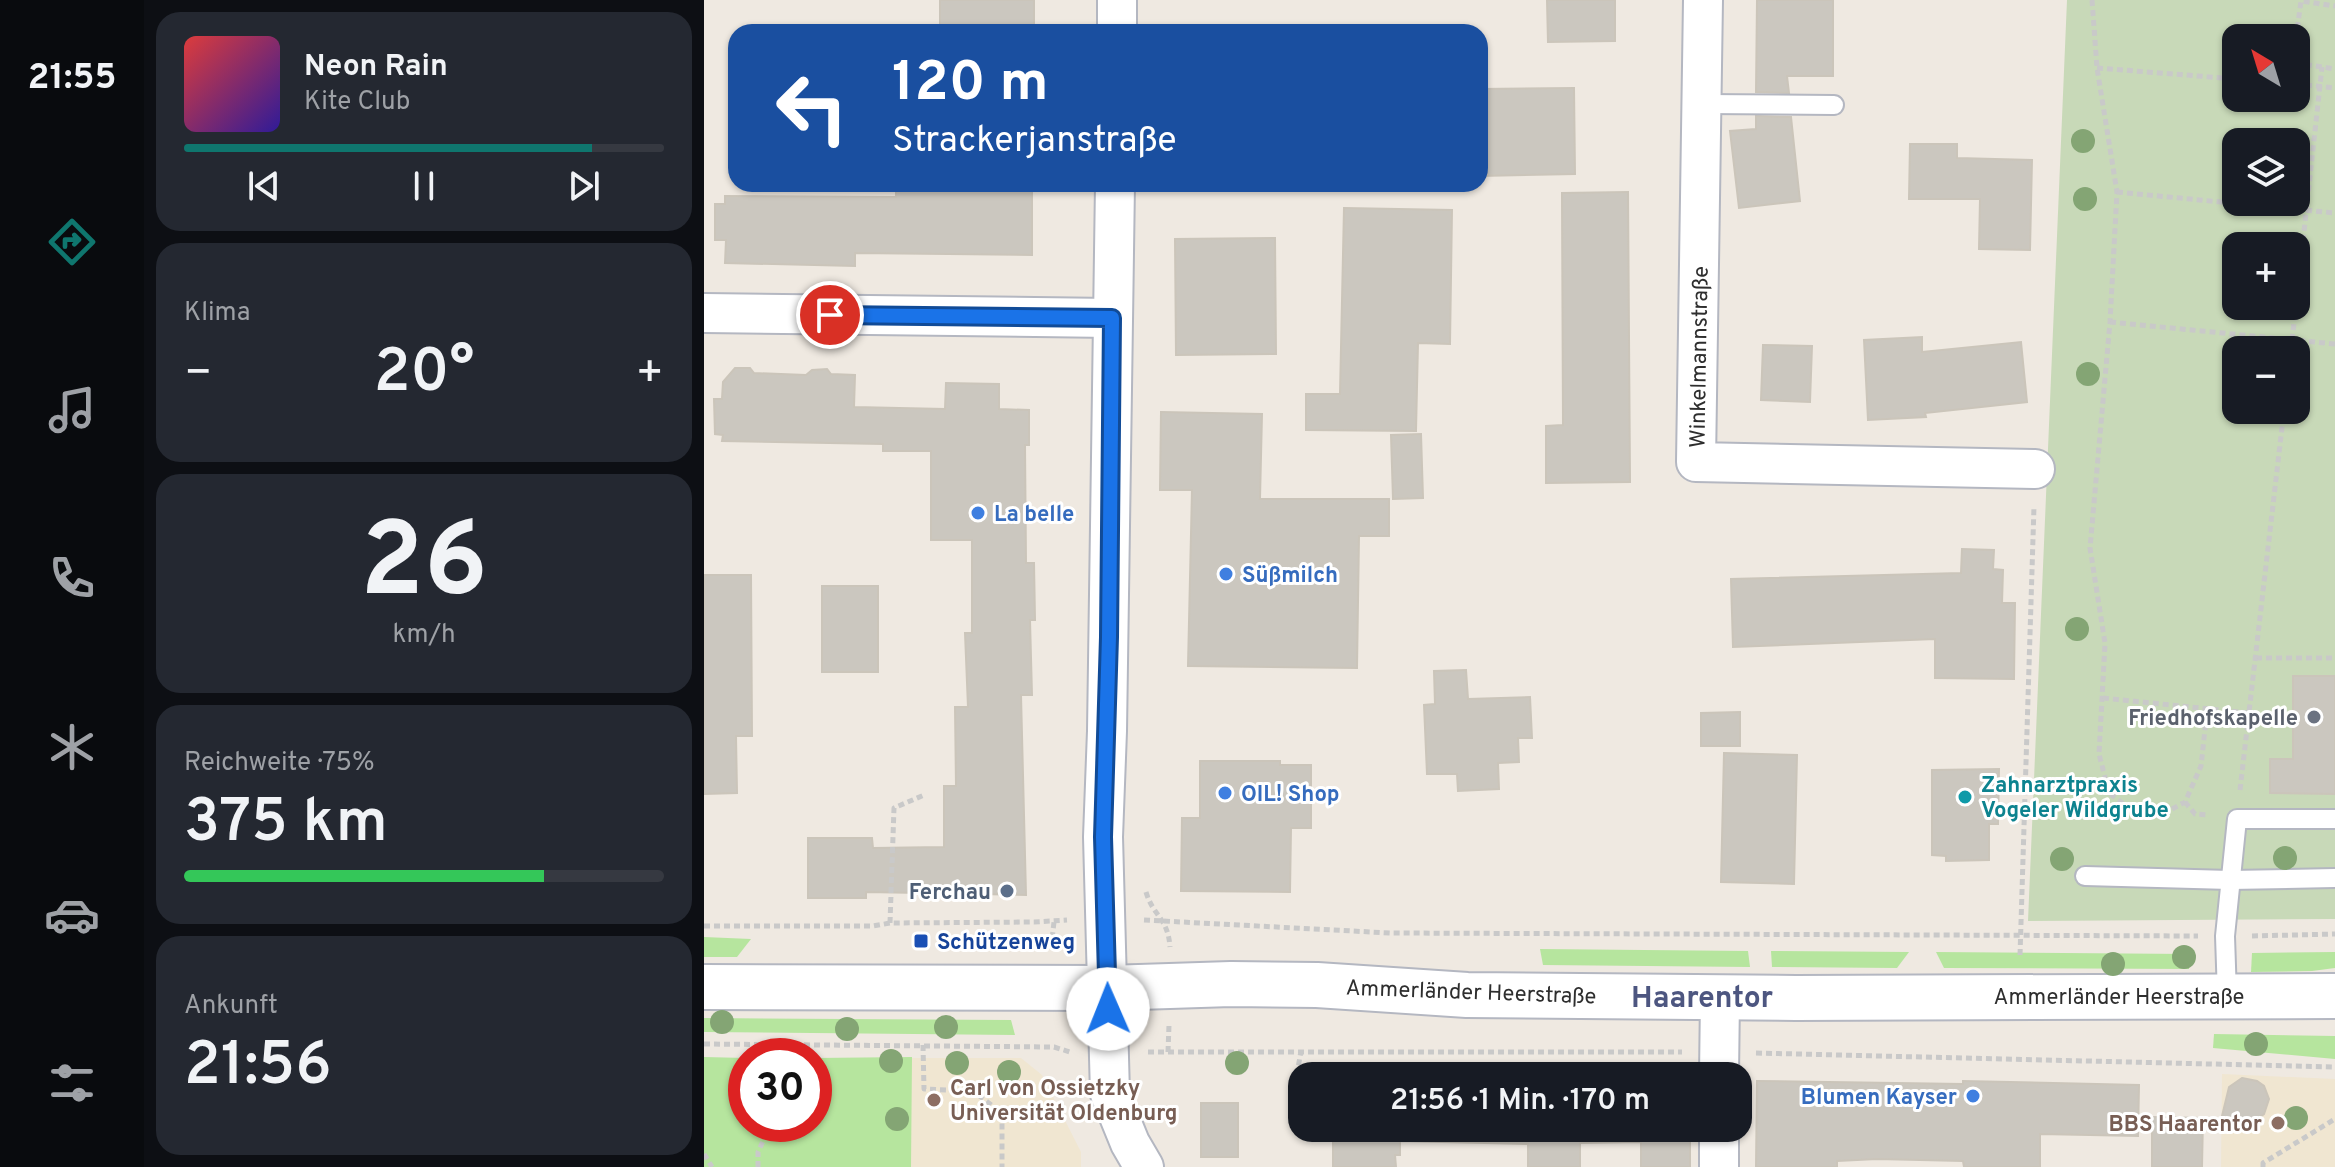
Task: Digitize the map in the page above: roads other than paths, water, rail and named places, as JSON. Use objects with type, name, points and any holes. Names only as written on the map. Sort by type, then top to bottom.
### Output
[{"type":"street","points":[[1117,0],[1117,24]]},
{"type":"street","name":"Winkelmannstraße","points":[[1703,0],[1696,462],[2035,469]]},
{"type":"street","points":[[1115,192],[1103,837],[1110,1094],[1130,1143],[1144,1167]]},
{"type":"street","points":[[704,313],[1112,318]]},
{"type":"street","name":"Ammerländer Heerstraße","points":[[704,987],[1108,988],[1231,984],[1317,985],[1467,995],[2335,996]]},
{"type":"street","points":[[1719,1062],[1720,997]]},
{"type":"street","points":[[1719,1142],[1719,1167]]},
{"type":"lane","points":[[1702,104],[1834,105]]},
{"type":"lane","points":[[2227,996],[2225,936],[2237,819],[2335,819]]},
{"type":"lane","points":[[2085,876],[2230,880],[2335,878]]},
{"type":"place","name":"La belle","points":[[978,513]]},
{"type":"place","name":"Süßmilch","points":[[1226,574]]},
{"type":"place","name":"Friedhofskapelle","points":[[2314,717]]},
{"type":"place","name":"OIL! Shop","points":[[1225,793]]},
{"type":"place","name":"Zahnarztpraxis Vogeler Wildgrube","points":[[1965,797]]},
{"type":"place","name":"Ferchau","points":[[1007,891]]},
{"type":"place","name":"Schützenweg","points":[[921,941]]},
{"type":"place","name":"Blumen Kayser","points":[[1973,1096]]},
{"type":"place","name":"Carl von Ossietzky Universität Oldenburg","points":[[934,1100]]},
{"type":"place","name":"BBS Haarentor","points":[[2278,1123]]},
{"type":"district","name":"Haarentor","points":[[1702,997]]}]
